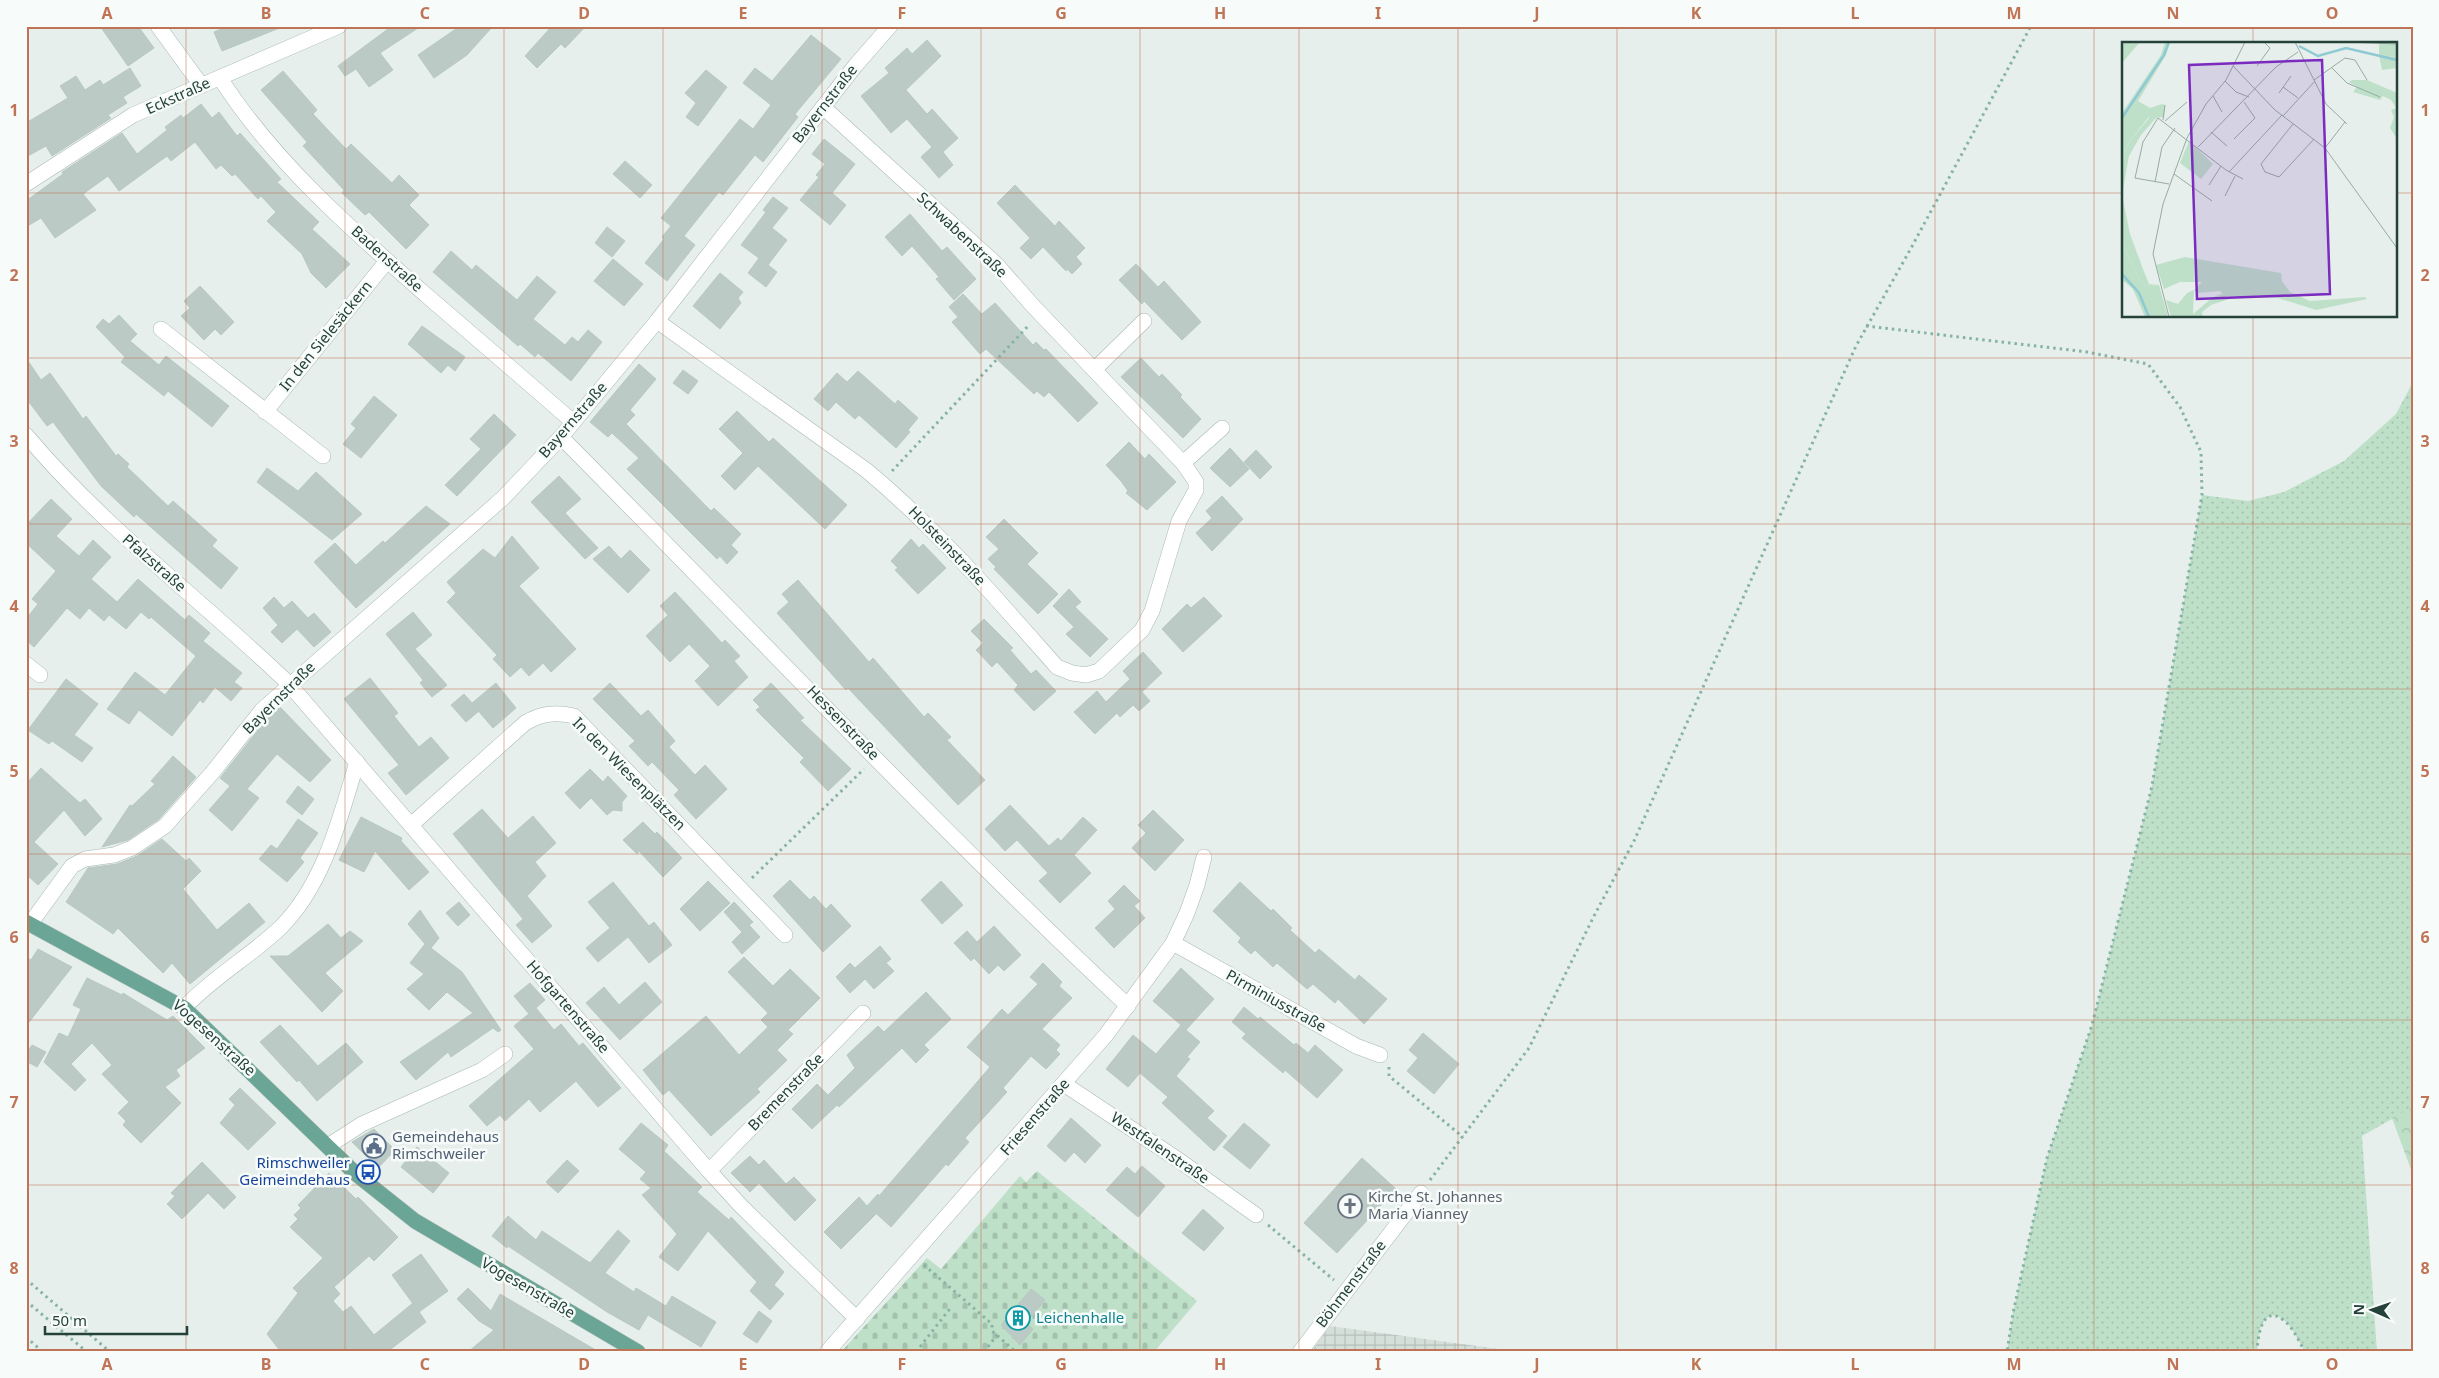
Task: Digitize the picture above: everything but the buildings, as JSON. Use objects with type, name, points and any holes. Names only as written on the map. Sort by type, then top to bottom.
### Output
[{"type":"main road","name":"Vogesenstraße","points":[[28,923],[184,1008],[356,1174],[415,1221],[638,1352]]},
{"type":"street","points":[[158,26],[201,85]]},
{"type":"street","name":"Eckstraße","points":[[26,184],[133,115],[339,26]]},
{"type":"street","name":"Bayernstraße","points":[[212,773],[262,710],[289,684],[503,498],[561,437],[657,321],[855,66],[890,26]]},
{"type":"street","name":"Badenstraße","points":[[220,78],[238,106],[332,209],[387,261],[573,422]]},
{"type":"street","name":"Schwabenstraße","points":[[823,107],[996,264],[1040,314],[1183,463],[1196,482],[1196,490],[1178,521],[1174,535]]},
{"type":"street","name":"In den Sielesäckern","points":[[265,412],[387,261]]},
{"type":"street","name":"Holsteinstraße","points":[[657,321],[881,483],[966,565],[1057,667],[1086,676],[1098,671],[1142,630],[1152,611],[1174,535]]},
{"type":"street","points":[[1094,370],[1144,321]]},
{"type":"street","points":[[161,329],[323,456]]},
{"type":"street","points":[[1183,463],[1222,428]]},
{"type":"street","name":"Pfalzstraße","points":[[26,435],[57,472],[98,513],[258,653],[289,684]]},
{"type":"street","name":"Hessenstraße","points":[[561,437],[996,880],[1128,1006]]},
{"type":"street","points":[[26,664],[40,675]]},
{"type":"street","name":"Hofgartenstraße","points":[[289,684],[709,1171],[741,1206],[857,1318]]},
{"type":"street","name":"In den Wiesenplätzen","points":[[412,825],[525,723],[540,714],[558,713],[574,716],[785,935]]},
{"type":"street","points":[[184,1008],[224,971],[280,927],[302,902],[332,840],[357,762]]},
{"type":"street","name":"Vogesenstraße","points":[[28,923],[72,866],[85,859],[114,855],[132,848],[152,836],[177,814],[212,773]]},
{"type":"street","name":"Friesenstraße","points":[[827,1352],[1106,1035],[1173,943],[1191,904],[1204,857]]},
{"type":"street","name":"Pirminiusstraße","points":[[1173,943],[1356,1046],[1380,1055]]},
{"type":"street","name":"Bremenstraße","points":[[709,1171],[863,1013]]},
{"type":"street","points":[[328,1146],[362,1124],[482,1070],[505,1054]]},
{"type":"street","name":"Westfalenstraße","points":[[1064,1084],[1180,1161],[1256,1215]]},
{"type":"street","name":"Böhmenstraße","points":[[1300,1352],[1421,1193]]},
{"type":"path","points":[[1421,1193],[1529,1048],[1594,916],[1634,841],[1866,326],[1910,250],[2031,26]]},
{"type":"path","points":[[881,483],[1040,314]]},
{"type":"path","points":[[1866,326],[2086,352],[2148,364],[2180,406],[2201,452],[2202,495],[2152,786],[2092,1026],[2047,1158],[2013,1313],[2007,1352]]},
{"type":"path","points":[[741,889],[876,757]]},
{"type":"path","points":[[1380,1055],[1389,1059],[1389,1076],[1463,1137]]},
{"type":"path","points":[[1275,1230],[1346,1290]]},
{"type":"path","points":[[913,1256],[992,1324],[992,1331],[1016,1352]]},
{"type":"path","points":[[26,1279],[110,1352]]},
{"type":"path","points":[[26,1301],[87,1352]]},
{"type":"path","points":[[916,1352],[952,1306]]},
{"type":"path","points":[[2258,1352],[2259,1328],[2267,1317],[2274,1317],[2287,1324],[2305,1352]]},
{"type":"path","points":[[984,1352],[997,1336]]},
{"type":"path","points":[[26,1337],[43,1352]]},
{"type":"shaded area","points":[[1330,1326],[1521,1352],[1311,1352]]},
{"type":"green space","points":[[2413,382],[2413,1107],[2362,1136],[2377,1352],[2305,1352],[2288,1324],[2280,1318],[2273,1316],[2267,1317],[2261,1328],[2257,1352],[2007,1352],[2013,1313],[2047,1158],[2092,1025],[2152,786],[2202,495],[2248,501],[2284,492],[2344,461],[2396,414]]},
{"type":"green space","points":[[2413,1107],[2413,1175],[2392,1118]]},
{"type":"green space","points":[[1037,1171],[1197,1301],[1154,1352],[841,1352],[927,1258],[941,1269],[1020,1176],[1026,1182]]},
{"type":"place","name":"Gemeindehaus Rimschweiler","points":[[374,1146]]},
{"type":"place","name":"Rimschweiler Geimeindehaus","points":[[368,1172]]},
{"type":"place","name":"Kirche St. Johannes Maria Vianney","points":[[1350,1206]]},
{"type":"place","name":"Leichenhalle","points":[[1018,1318]]}]
